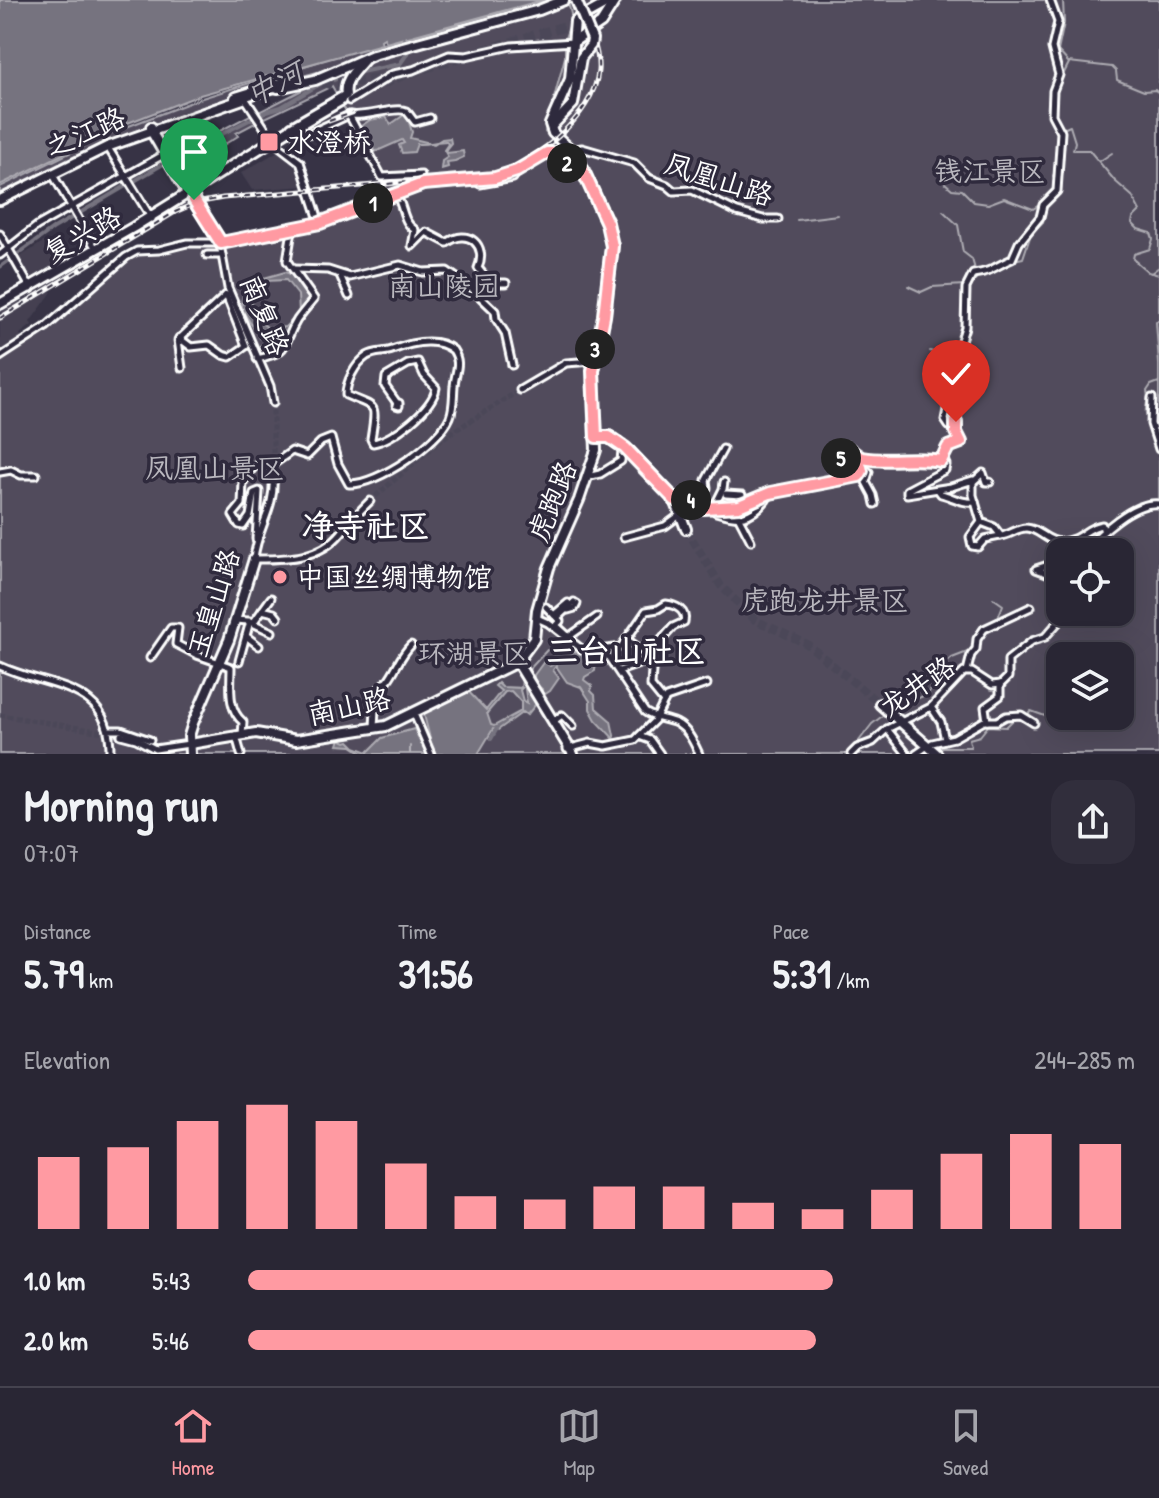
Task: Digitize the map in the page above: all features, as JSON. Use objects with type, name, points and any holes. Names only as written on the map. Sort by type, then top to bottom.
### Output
[{"type":"highway","points":[[241,98],[284,84]]},
{"type":"highway","points":[[294,133],[346,98]]},
{"type":"main road","name":"之江路","points":[[152,129],[276,83],[316,77],[361,65],[406,45],[557,0]]},
{"type":"main road","name":"之江路","points":[[0,199],[107,146],[152,129],[241,98],[361,65],[406,45],[539,10],[564,0]]},
{"type":"main road","points":[[562,108],[575,100],[574,89],[581,58],[592,39],[576,0]]},
{"type":"main road","points":[[562,108],[570,79],[570,42],[576,19],[600,3],[615,0]]},
{"type":"main road","points":[[570,42],[599,26],[615,0]]},
{"type":"main road","points":[[346,98],[347,89],[361,65]]},
{"type":"main road","name":"虎跑路","points":[[516,663],[534,639],[549,568],[596,450],[593,361],[604,316],[612,246],[607,223],[580,160],[551,129],[562,108]]},
{"type":"main road","points":[[152,129],[167,156]]},
{"type":"main road","points":[[152,129],[167,156]]},
{"type":"main road","name":"复兴路","points":[[0,305],[151,218],[273,141],[294,133]]},
{"type":"main road","name":"南复路","points":[[167,156],[221,243]]},
{"type":"main road","name":"复兴路","points":[[151,218],[210,180]]},
{"type":"main road","points":[[596,437],[609,437],[625,448],[675,500],[686,529]]},
{"type":"main road","name":"玉皇山路","points":[[190,749],[193,723],[220,663],[254,559]]},
{"type":"main road","points":[[516,663],[569,751]]},
{"type":"main road","name":"南山路","points":[[190,749],[239,735],[263,733],[296,740],[394,724],[516,663]]},
{"type":"main road","points":[[530,686],[569,751]]},
{"type":"main road","points":[[880,704],[931,749]]},
{"type":"street","points":[[941,461],[948,447],[961,442],[956,432],[957,423],[949,426],[945,420],[950,377],[965,327],[967,286],[973,274],[988,273],[1000,263],[1012,259],[1019,243],[1040,217],[1045,202],[1055,190],[1053,91],[1059,75],[1052,48],[1058,22],[1050,0]]},
{"type":"street","points":[[346,98],[393,74],[413,70],[449,55],[466,56],[509,46],[570,42]]},
{"type":"street","points":[[241,98],[273,141],[295,155],[300,162],[320,223]]},
{"type":"street","points":[[294,133],[349,115],[399,110],[407,112],[415,122],[430,118]]},
{"type":"street","points":[[349,115],[382,177],[421,175]]},
{"type":"street","points":[[176,121],[210,180]]},
{"type":"street","points":[[107,146],[151,218]]},
{"type":"street","name":"凤凰山路","points":[[580,160],[576,149],[591,150],[634,163],[649,178],[668,185],[673,191],[692,190],[737,212],[763,219],[778,219]]},
{"type":"street","points":[[0,357],[46,327],[126,257],[137,251],[159,250],[187,243],[221,243],[292,230],[320,223],[423,184],[495,178],[517,171],[550,152],[570,164],[580,160]]},
{"type":"street","points":[[0,255],[71,206],[125,175],[167,156]]},
{"type":"street","points":[[52,173],[96,249]]},
{"type":"street","points":[[396,195],[406,222],[415,230],[412,246],[426,232],[447,243],[461,236],[473,239],[481,259],[478,268],[493,284],[506,283]]},
{"type":"street","points":[[257,359],[274,355],[285,348],[297,319],[314,299],[287,261],[292,230]]},
{"type":"street","points":[[0,234],[30,288]]},
{"type":"street","name":"南复路","points":[[221,243],[227,292],[270,386],[273,403]]},
{"type":"street","points":[[207,255],[222,255]]},
{"type":"street","points":[[294,269],[328,270],[350,277],[400,265],[423,272],[452,273],[495,311],[496,319],[505,333],[512,365]]},
{"type":"street","points":[[340,275],[349,296]]},
{"type":"street","points":[[179,338],[191,347],[207,344],[230,357],[246,346],[227,292],[179,338],[182,368]]},
{"type":"street","points":[[256,539],[259,491],[254,493],[250,516],[243,526],[233,515],[242,504],[243,482],[252,469],[257,465],[272,465],[292,451],[307,456],[321,442],[331,438],[336,461],[349,484],[389,472],[428,443],[449,418],[459,364],[453,350],[437,343],[408,343],[363,359],[349,380],[346,395],[365,401],[374,409],[373,443],[400,432],[434,398],[436,388],[424,375],[418,362],[408,364],[386,377],[385,386],[397,403]]},
{"type":"street","points":[[520,390],[566,363],[593,361]]},
{"type":"street","points":[[1152,398],[1151,424],[1159,449]]},
{"type":"street","points":[[586,478],[616,465],[621,461],[625,448]]},
{"type":"street","points":[[875,504],[866,482],[869,472],[865,466],[843,460],[842,450],[850,448],[860,457],[882,461],[899,458],[941,461],[946,465],[945,470],[913,485],[906,493],[938,490],[974,481],[983,473],[990,482]]},
{"type":"street","points":[[694,502],[707,488],[706,480],[723,449]]},
{"type":"street","points":[[675,500],[694,502],[702,508],[745,505],[765,495],[856,477],[862,473],[861,467]]},
{"type":"street","points":[[0,472],[11,470],[21,475],[36,475]]},
{"type":"street","name":"玉皇山路","points":[[254,559],[256,539],[272,505],[273,475]]},
{"type":"street","points":[[974,481],[975,502],[981,522]]},
{"type":"street","points":[[714,507],[724,482]]},
{"type":"street","points":[[938,490],[963,503],[975,502]]},
{"type":"street","points":[[726,494],[742,495],[745,505]]},
{"type":"street","points":[[714,507],[716,512],[739,518],[757,510],[766,500],[765,495]]},
{"type":"street","points":[[254,559],[303,557],[316,552],[340,534],[348,521],[370,501]]},
{"type":"street","points":[[1095,538],[1103,529],[1145,504],[1159,504]]},
{"type":"street","points":[[737,506],[739,518],[751,541]]},
{"type":"street","points":[[624,537],[665,526],[681,515]]},
{"type":"street","points":[[981,522],[993,526],[1001,536]]},
{"type":"street","points":[[981,522],[970,537],[972,546],[978,547],[985,539],[1026,528],[1047,540],[1062,542],[1078,539],[1096,526],[1102,525],[1103,529]]},
{"type":"street","points":[[1046,566],[1036,569],[1046,573]]},
{"type":"street","points":[[239,661],[252,622],[271,598]]},
{"type":"street","points":[[537,618],[583,650],[600,650],[621,647],[646,611],[666,604],[678,607],[684,614],[684,622],[673,627],[648,658],[619,671]]},
{"type":"street","points":[[556,617],[572,605]]},
{"type":"street","points":[[546,607],[560,621],[556,625],[568,638]]},
{"type":"street","points":[[967,671],[977,639],[985,628],[1031,607]]},
{"type":"street","points":[[261,611],[274,613],[278,618]]},
{"type":"street","points":[[568,638],[597,617]]},
{"type":"street","points":[[234,619],[252,622],[272,632]]},
{"type":"street","name":"龙井路","points":[[851,754],[873,742],[887,729],[931,707],[967,671],[992,685],[1000,684],[1008,677],[1008,660],[1032,641],[1045,637],[1055,626]]},
{"type":"street","points":[[150,658],[171,628],[178,628],[176,644],[231,669],[231,701],[243,722],[239,735],[241,754]]},
{"type":"street","points":[[246,636],[259,646]]},
{"type":"street","points":[[629,641],[648,658],[652,671],[651,686],[664,702]]},
{"type":"street","points":[[374,727],[376,691],[389,682],[402,655],[411,645]]},
{"type":"street","points":[[600,650],[619,671],[645,712],[655,718],[678,723],[691,737],[699,754]]},
{"type":"street","points":[[0,666],[88,698],[97,707],[108,730],[110,754]]},
{"type":"street","points":[[569,751],[590,743],[606,746],[635,740],[655,718],[666,698],[707,684]]},
{"type":"street","points":[[987,721],[985,707],[1000,696],[1000,684]]},
{"type":"street","points":[[931,707],[941,722],[945,740]]},
{"type":"street","points":[[414,714],[431,754]]},
{"type":"street","points":[[553,722],[562,715],[573,726]]},
{"type":"street","points":[[916,754],[987,721],[999,721],[1011,715],[1034,723]]},
{"type":"street","points":[[887,729],[907,754]]},
{"type":"street","points":[[108,730],[121,730],[150,740]]},
{"type":"street","points":[[121,735],[142,746],[159,750],[190,749]]},
{"type":"street","points":[[639,736],[650,740],[660,754]]},
{"type":"shaded area","points":[[0,0],[543,0],[386,43],[384,38],[382,44],[200,95],[120,126],[0,185]]},
{"type":"shaded area","points":[[404,115],[412,132],[410,138],[431,143],[417,144],[414,152],[402,153],[399,145],[404,143],[402,140],[375,152],[361,126],[370,120],[386,117],[391,124]]},
{"type":"shaded area","points":[[450,138],[447,153],[463,151],[464,157],[447,162],[448,167],[441,169],[442,161],[448,157],[444,150],[448,144],[446,141],[437,142]]},
{"type":"shaded area","points":[[280,150],[300,163],[306,186],[252,190],[241,173]]},
{"type":"shaded area","points":[[46,240],[61,264],[30,281],[17,259]]},
{"type":"shaded area","points":[[289,273],[310,301],[278,346],[261,345],[269,339],[260,338],[242,306],[244,293],[250,285],[259,276],[264,278]],"holes":[[[286,280],[298,295],[299,313],[285,327],[268,328],[252,315],[252,296],[265,281]]]},
{"type":"shaded area","points":[[52,292],[30,322],[32,325],[0,356],[0,312],[18,301],[25,305]]},
{"type":"shaded area","points":[[571,650],[596,659],[595,671],[584,680],[592,686],[596,708],[611,721],[615,740],[596,720],[590,709],[590,701],[581,687],[567,682],[556,666],[553,670],[559,678],[550,691],[542,696],[542,689],[537,685],[529,688],[536,704],[527,715],[523,712],[498,730],[493,729],[478,754],[434,754],[423,711],[467,690],[486,710],[501,691],[495,686],[498,683],[502,687],[522,688],[523,701],[527,703],[525,689],[534,683],[534,675],[545,660],[550,666],[554,664],[554,656]],"holes":[[[511,691],[521,702],[521,711],[491,725],[487,713],[505,692]]]},
{"type":"shaded area","points":[[414,729],[427,754],[364,754],[352,746],[338,745],[340,739],[349,741],[368,752],[382,738]]},
{"type":"green space","points":[[546,0],[1159,0],[1159,754],[0,754],[0,359],[74,307],[130,253],[217,242],[325,221],[390,198],[380,173],[332,86],[261,120],[257,113],[326,78],[321,71],[245,92],[131,133],[0,196],[0,187],[108,134],[202,98],[330,58]]},
{"type":"green space","points":[[252,114],[257,122],[236,133],[238,136],[225,144],[222,141],[213,146],[210,143],[196,155],[191,146]]},
{"type":"waterway","points":[[1055,115],[1056,89],[1069,63],[1058,51],[1064,23],[1063,0]]},
{"type":"waterway","points":[[568,2],[572,18],[545,132],[570,161]]},
{"type":"waterway","name":"中河","points":[[356,73],[400,64],[407,54],[404,39]]},
{"type":"waterway","points":[[1069,62],[1112,67],[1117,80],[1144,91],[1155,90],[1159,93]]},
{"type":"waterway","name":"中河","points":[[175,158],[267,111],[281,107],[320,84],[349,75]]},
{"type":"waterway","points":[[1056,132],[1070,126],[1075,142],[1073,150],[1089,150],[1132,196],[1140,211],[1132,223],[1138,229],[1151,233],[1153,239],[1150,249],[1134,254],[1133,259],[1148,272],[1159,275]]},
{"type":"waterway","points":[[580,160],[590,151]]},
{"type":"waterway","points":[[1100,161],[1112,153]]},
{"type":"waterway","name":"中河","points":[[0,267],[54,228],[165,163]]},
{"type":"waterway","points":[[1056,169],[1053,176],[1056,181]]},
{"type":"waterway","points":[[945,183],[952,189],[962,190],[974,202],[988,204],[1004,198],[1033,209],[1042,203]]},
{"type":"waterway","points":[[677,193],[688,192],[697,196]]},
{"type":"waterway","points":[[1043,222],[1045,208],[1050,201]]},
{"type":"waterway","points":[[943,211],[958,225],[963,252],[972,259],[976,273]]},
{"type":"waterway","points":[[797,220],[838,215]]},
{"type":"waterway","points":[[763,222],[775,222]]},
{"type":"waterway","points":[[1014,260],[1023,258],[1031,234],[1042,223]]},
{"type":"waterway","points":[[1151,273],[1159,267]]},
{"type":"waterway","points":[[983,275],[989,275],[994,270]]},
{"type":"waterway","points":[[908,286],[921,292],[932,287],[964,285]]},
{"type":"waterway","points":[[966,333],[967,320]]},
{"type":"waterway","points":[[1159,320],[1156,322],[1159,364]]},
{"type":"waterway","points":[[930,351],[938,354],[955,352]]},
{"type":"waterway","points":[[1148,420],[1147,391],[1159,382]]},
{"type":"waterway","points":[[993,598],[1003,605],[999,615]]},
{"type":"waterway","points":[[992,623],[1003,617]]},
{"type":"waterway","points":[[527,672],[547,650]]},
{"type":"waterway","points":[[890,710],[928,694],[943,666],[952,658],[970,651]]},
{"type":"waterway","points":[[521,688],[522,679]]},
{"type":"waterway","points":[[933,747],[971,747],[969,739],[980,736],[988,726],[1006,727],[1015,718],[1022,721],[1031,711],[1045,716]]},
{"type":"waterway","points":[[852,750],[872,724],[885,714]]},
{"type":"waterway","points":[[491,739],[496,730]]},
{"type":"ferry route","points":[[410,754],[410,746],[411,754]]},
{"type":"tunnel","points":[[482,51],[576,23],[622,0]]},
{"type":"tunnel","points":[[341,102],[403,75],[467,55]]},
{"type":"tunnel","points":[[322,79],[382,79]]},
{"type":"tunnel","points":[[307,82],[327,83],[354,93]]},
{"type":"tunnel","points":[[370,501],[443,438],[520,390]]},
{"type":"tunnel","points":[[273,403],[273,475]]},
{"type":"tunnel","points":[[686,529],[721,586],[755,620],[807,644],[880,704]]},
{"type":"tunnel","points":[[0,715],[121,735]]},
{"type":"railway","points":[[0,318],[175,212],[196,203],[223,198],[491,175],[525,161],[574,121],[594,88],[598,71],[597,53],[576,0]]},
{"type":"railway","points":[[329,121],[352,113]]},
{"type":"place","name":"水澄桥","points":[[269,142]]},
{"type":"place","name":"中国丝绸博物馆","points":[[280,577]]},
{"type":"district","name":"净寺社区","points":[[366,525]]},
{"type":"district","name":"三台山社区","points":[[626,650]]},
{"type":"route","points":[[194,200],[221,243],[320,223],[423,184],[495,178],[517,171],[550,152],[557,153],[567,163],[579,162],[612,240],[604,316],[593,371],[596,437],[615,440],[675,500],[692,501],[702,508],[743,505],[770,493],[859,476],[863,469],[842,459],[841,452],[846,448],[861,458],[882,461],[899,458],[941,461],[950,445],[961,442],[956,432],[956,422]]},
{"type":"park label","name":"钱江景区","points":[[990,171]]},
{"type":"park label","name":"南山陵园","points":[[444,286]]},
{"type":"park label","name":"凤凰山景区","points":[[215,468]]},
{"type":"park label","name":"虎跑龙井景区","points":[[825,600]]},
{"type":"park label","name":"环湖景区","points":[[474,653]]}]
